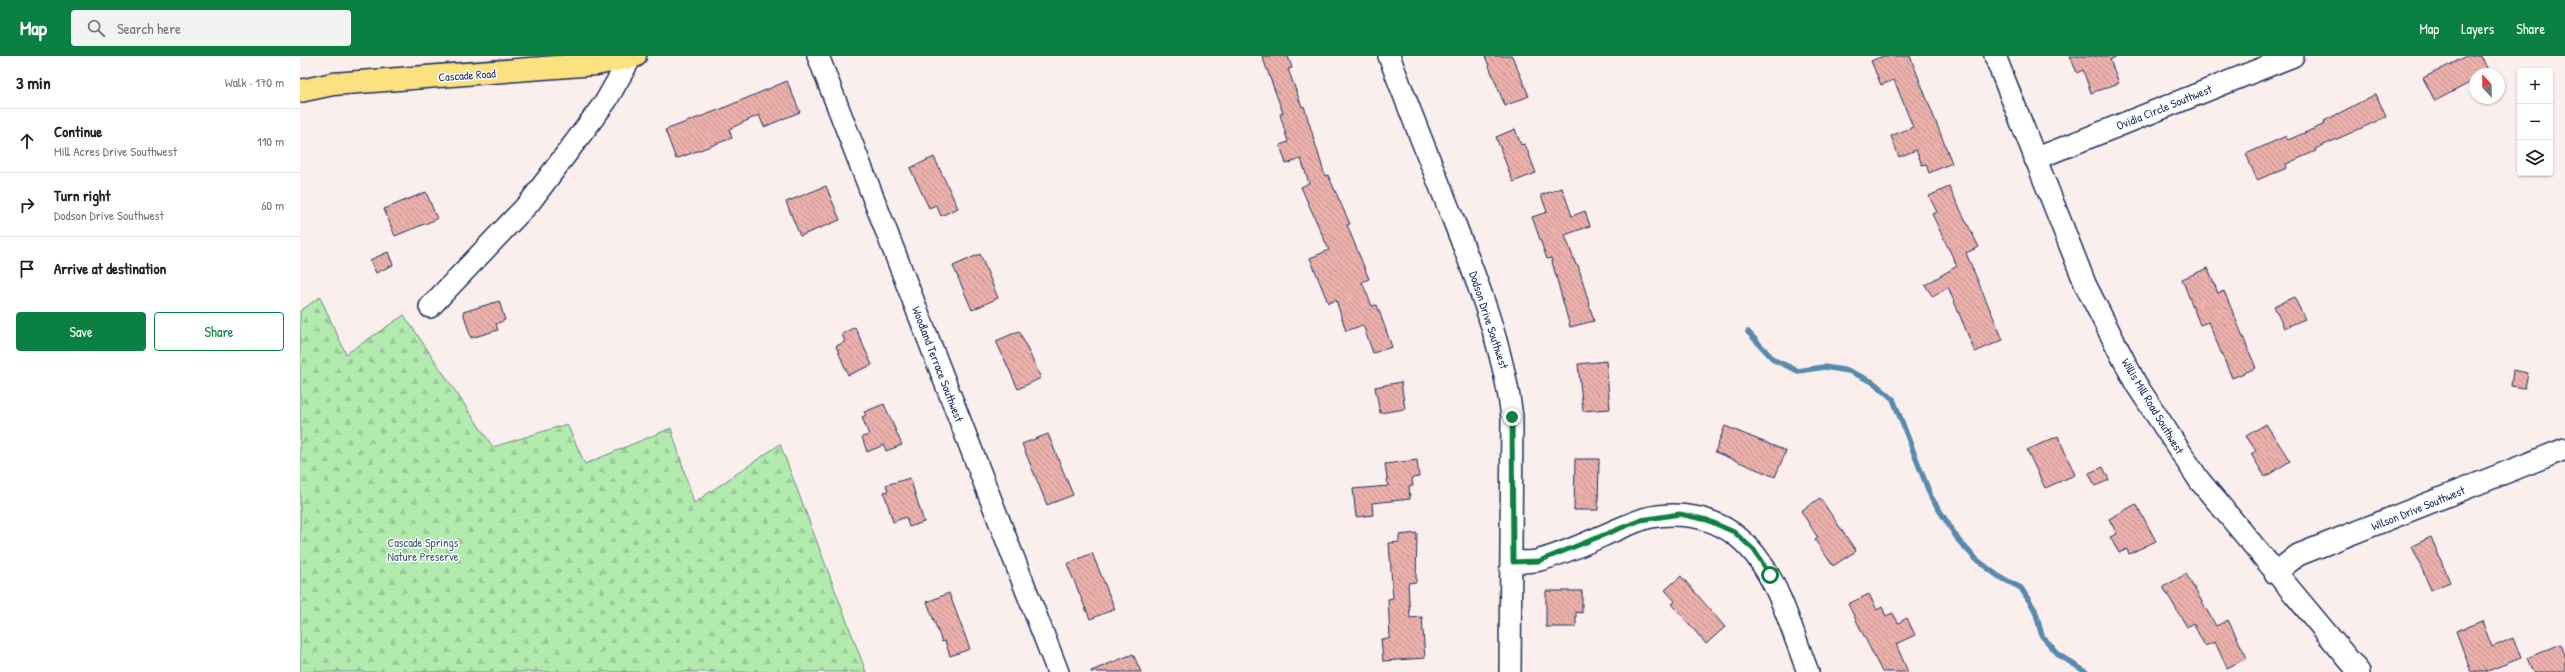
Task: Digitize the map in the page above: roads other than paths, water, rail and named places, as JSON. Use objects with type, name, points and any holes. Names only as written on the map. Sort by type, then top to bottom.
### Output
[{"type":"main road","name":"Cascade Road","points":[[300,91],[333,84],[512,64],[596,64],[633,56]]},
{"type":"street","points":[[430,307],[530,202],[606,101],[633,56]]},
{"type":"street","name":"Woodland Terrace Southwest","points":[[818,56],[1058,672]]},
{"type":"street","name":"Dodson Drive Southwest","points":[[1389,56],[1464,246],[1497,339],[1507,377],[1512,417],[1513,562],[1510,672]]},
{"type":"street","name":"Willis Mill Road Southwest","points":[[1995,56],[2086,286],[2136,384],[2199,480],[2359,672]]},
{"type":"street","name":"Ovidia Circle Southwest","points":[[2035,158],[2293,56]]},
{"type":"street","name":"Wilson Drive Southwest","points":[[2275,573],[2298,556],[2565,449]]},
{"type":"street","points":[[1513,562],[1539,561],[1641,520],[1680,514],[1707,520],[1734,532],[1754,550],[1770,575],[1808,672]]},
{"type":"waterway","points":[[1748,332],[1774,360],[1798,371],[1824,367],[1849,371],[1873,382],[1893,399],[1931,497],[1959,541],[1977,560],[1998,576],[2021,588],[2035,610],[2042,636],[2059,655],[2086,672]]},
{"type":"park label","name":"Cascade Springs Nature Preserve","points":[[423,549]]}]
